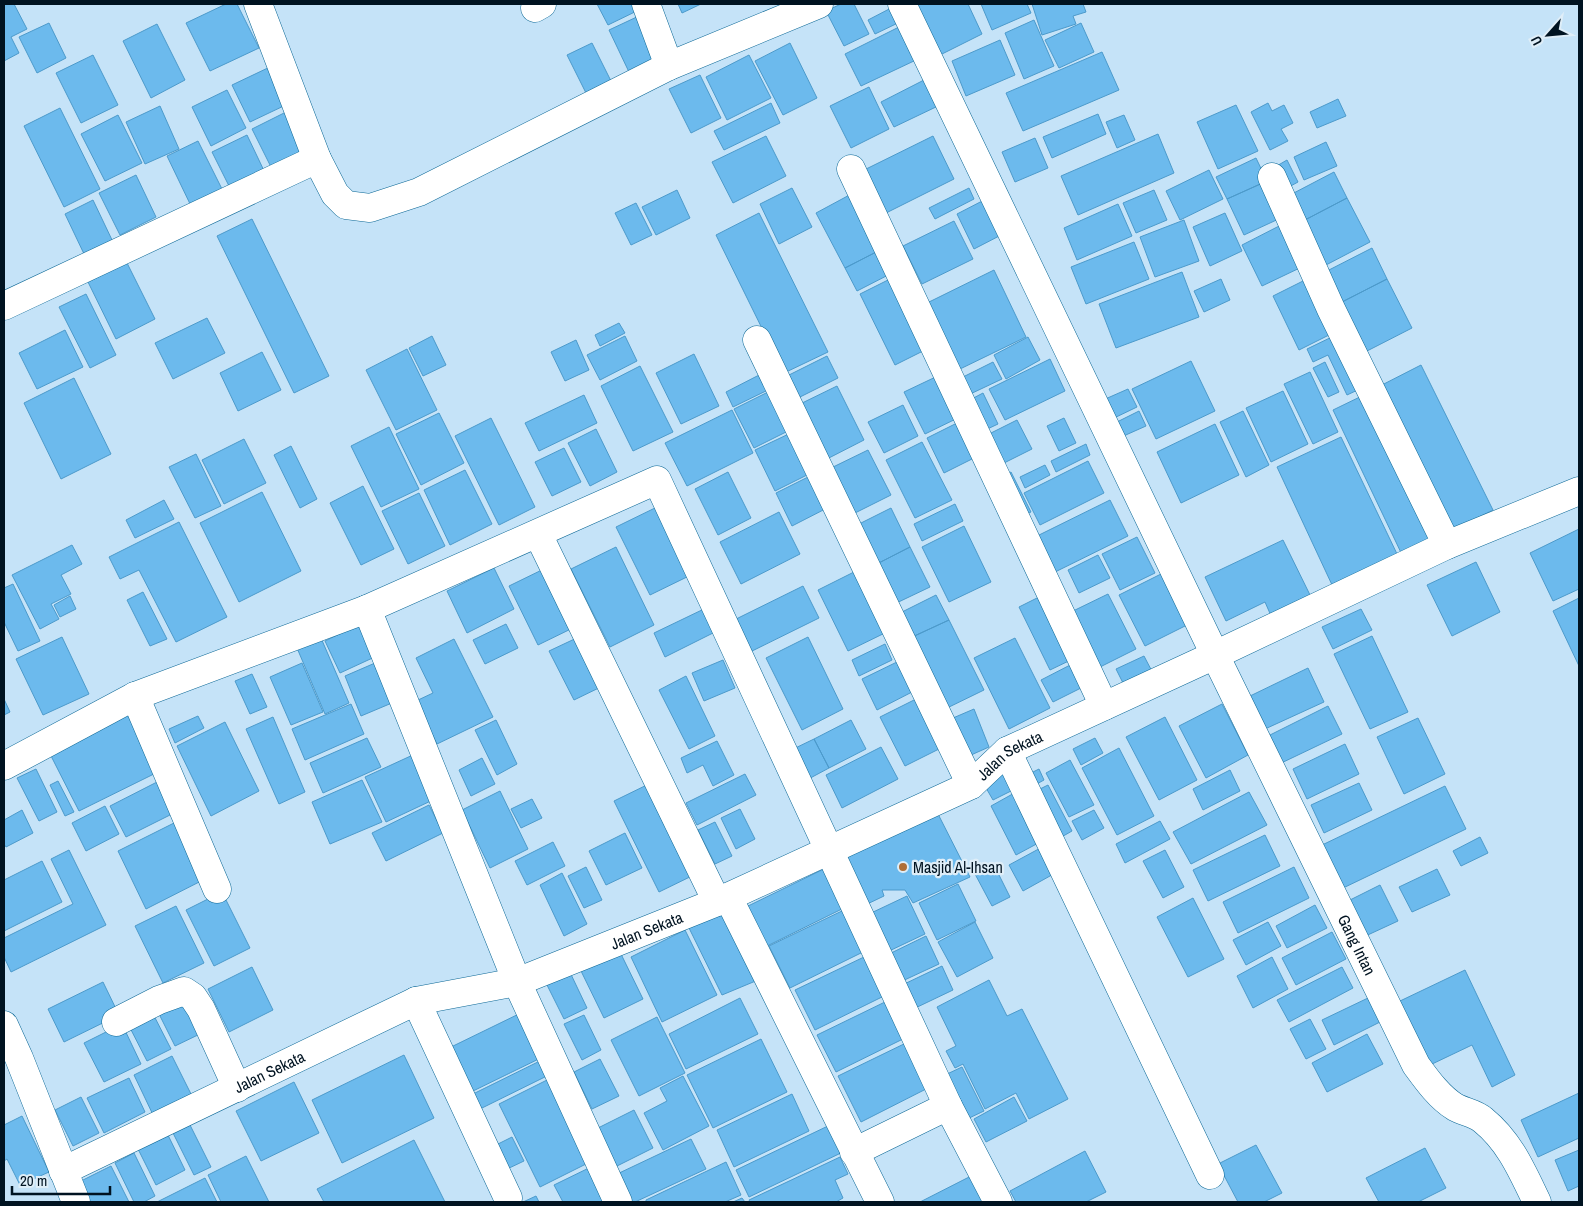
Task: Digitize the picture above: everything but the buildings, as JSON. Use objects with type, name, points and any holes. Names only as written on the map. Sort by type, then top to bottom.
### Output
[{"type":"street","points":[[258,4],[317,160],[335,194],[346,205],[370,208],[419,192],[669,66],[819,4]]},
{"type":"street","points":[[646,4],[669,66]]},
{"type":"street","name":"Gang Intan","points":[[902,4],[1216,655],[1416,1064],[1430,1085],[1454,1106],[1481,1118],[1502,1138],[1520,1166],[1537,1202]]},
{"type":"street","points":[[4,306],[317,160]]},
{"type":"street","points":[[851,169],[1104,706]]},
{"type":"street","points":[[1272,177],[1330,309],[1447,545]]},
{"type":"street","points":[[757,340],[971,785]]},
{"type":"street","points":[[4,766],[134,696],[367,609],[657,480],[948,1106],[998,1202]]},
{"type":"street","name":"Jalan Sekata","points":[[62,1171],[416,1001],[517,982],[722,899],[971,785],[1007,751],[1216,655],[1447,545],[1579,491]]},
{"type":"street","points":[[538,534],[722,899],[880,1202]]},
{"type":"street","points":[[367,609],[517,982],[618,1202]]},
{"type":"street","points":[[134,696],[217,889]]},
{"type":"street","points":[[1007,751],[1210,1175]]},
{"type":"street","points":[[116,1022],[159,1000],[184,991],[193,997],[201,1009],[237,1088]]},
{"type":"street","points":[[416,1001],[508,1198]]},
{"type":"street","points":[[4,1025],[76,1202]]},
{"type":"street","points":[[854,1152],[948,1106]]},
{"type":"place","name":"Masjid Al-Ihsan","points":[[903,867]]}]
